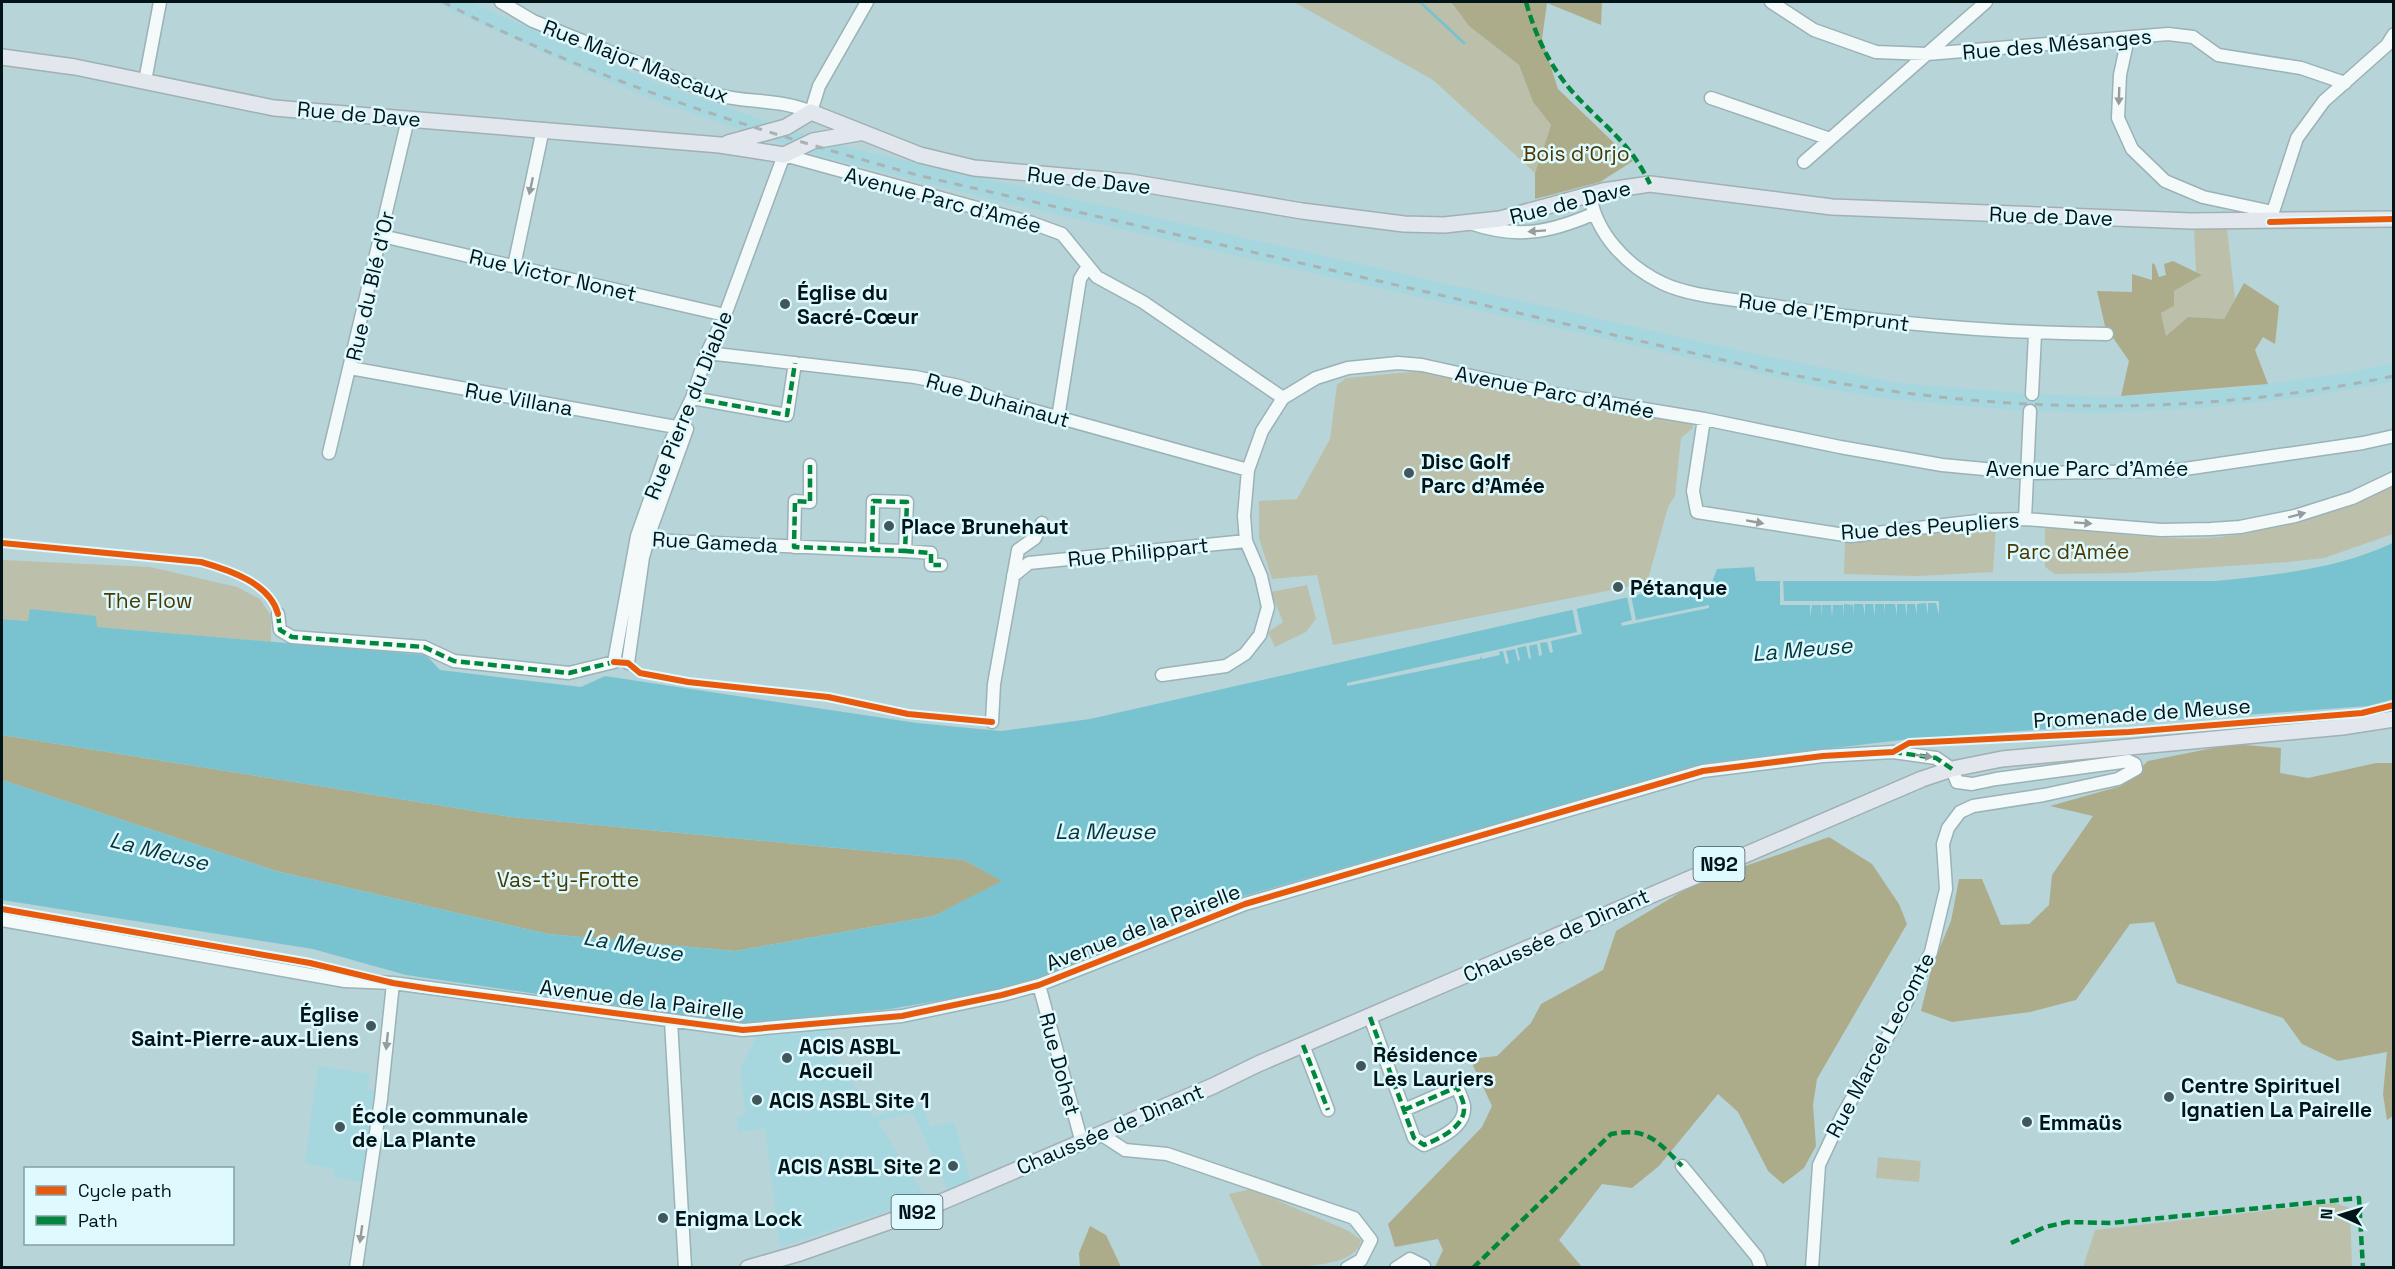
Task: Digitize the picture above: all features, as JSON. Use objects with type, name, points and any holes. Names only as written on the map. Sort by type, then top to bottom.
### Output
[{"type":"main road","name":"Rue de Dave","points":[[2,57],[145,81],[274,108],[720,145],[784,155]]},
{"type":"main road","name":"Rue de Dave","points":[[720,145],[786,127],[811,112],[920,155],[991,171],[1130,182],[1358,219],[1404,224],[1470,223],[1544,209],[1629,186],[1657,184],[1778,202],[1832,207],[2394,219]]},
{"type":"main road","points":[[811,112],[815,122],[813,141]]},
{"type":"main road","points":[[786,127],[782,137],[784,155],[813,141],[861,132]]},
{"type":"main road","name":"Chaussée de Dinant","points":[[748,1268],[800,1253],[925,1209],[1102,1135],[1648,895],[1922,779],[1952,769],[2002,759],[2077,750],[2342,727],[2394,719]]},
{"type":"street","points":[[145,81],[160,2]]},
{"type":"street","name":"Rue Major Mascaux","points":[[501,2],[533,21],[717,95],[746,101],[781,102],[811,112]]},
{"type":"street","points":[[811,112],[819,86],[867,2]]},
{"type":"street","name":"Rue des Mésanges","points":[[1771,2],[1814,30],[1876,52],[1927,54],[2168,34],[2193,37],[2218,55],[2301,68],[2345,83]]},
{"type":"street","points":[[1804,162],[1986,2]]},
{"type":"street","points":[[2128,38],[2120,75],[2118,118],[2132,148],[2165,181],[2203,197],[2271,217],[2297,138],[2324,100],[2387,45],[2394,34]]},
{"type":"street","points":[[1711,98],[1830,139]]},
{"type":"street","name":"Rue du Blé d'Or","points":[[329,453],[408,118]]},
{"type":"street","points":[[514,266],[543,129]]},
{"type":"street","name":"Avenue Parc d'Amée","points":[[784,155],[1032,223],[1062,234],[1097,277],[1143,302],[1283,398],[1301,386],[1336,371],[1398,363],[1931,463],[2027,473],[2171,471],[2363,443],[2394,436]]},
{"type":"street","name":"Rue Pierre du Diable","points":[[278,614],[280,630],[292,637],[424,647],[454,661],[569,673],[614,662],[643,538],[707,353],[725,315],[784,155]]},
{"type":"street","name":"Rue de l'Emprunt","points":[[1590,195],[1593,214],[1621,254],[1635,267],[1665,284],[1714,296],[1860,320],[1956,330],[2036,334],[2107,334]]},
{"type":"street","points":[[1470,223],[1494,231],[1543,232],[1560,228],[1593,214]]},
{"type":"street","name":"Rue Victor Nonet","points":[[382,236],[725,315]]},
{"type":"street","points":[[1058,418],[1080,279],[1088,266]]},
{"type":"street","points":[[2032,394],[2036,334]]},
{"type":"street","name":"Rue Duhainaut","points":[[707,353],[915,377],[959,386],[1058,418],[1248,470]]},
{"type":"street","points":[[692,398],[787,415],[795,363]]},
{"type":"street","name":"Rue Villana","points":[[350,368],[682,428]]},
{"type":"street","points":[[1162,675],[1226,666],[1245,654],[1260,635],[1268,607],[1261,576],[1246,541],[1244,516],[1248,470],[1262,432],[1283,398]]},
{"type":"street","points":[[2025,519],[2031,411]]},
{"type":"street","name":"Rue des Peupliers","points":[[1704,419],[1693,491],[1697,512],[1851,536],[1986,520],[2025,519],[2161,530],[2240,527],[2295,516],[2352,498],[2394,478]]},
{"type":"street","name":"Rue Gameda","points":[[794,547],[795,501],[810,502],[810,465]]},
{"type":"street","points":[[905,552],[907,502],[873,501],[872,550],[905,552],[931,553],[931,565],[941,565]]},
{"type":"street","points":[[1013,576],[1029,563],[1035,538],[1042,523]]},
{"type":"street","name":"Rue Pierre du Diable","points":[[628,663],[643,557],[643,538]]},
{"type":"street","name":"Rue Gameda","points":[[643,538],[872,550]]},
{"type":"street","points":[[992,722],[994,684],[1018,550],[1035,538]]},
{"type":"street","name":"Rue Philippart","points":[[1029,563],[1246,541]]},
{"type":"street","name":"Avenue de la Pairelle","points":[[2,920],[345,981],[393,983],[743,1030],[828,1024],[902,1016],[1038,985],[1245,904],[1703,771],[1823,756],[1893,752],[1936,758],[1952,769]]},
{"type":"street","name":"Rue Marcel Lecomte","points":[[1812,1268],[1819,1165],[1836,1127],[1900,1015],[1931,952],[1946,889],[1943,844],[1948,828],[1960,812],[1973,806],[2044,795],[2118,779],[2136,769],[2135,764],[2129,761],[1996,778],[1972,784],[1957,782],[1952,769]]},
{"type":"street","points":[[356,1268],[381,1099],[393,983]]},
{"type":"street","name":"Rue Dohet","points":[[1038,985],[1082,1143]]},
{"type":"street","points":[[1370,1017],[1414,1138],[1424,1145],[1445,1136],[1459,1122],[1464,1106],[1457,1087],[1404,1110]]},
{"type":"street","points":[[671,1021],[685,1268]]},
{"type":"street","points":[[1304,1045],[1328,1110]]},
{"type":"street","points":[[1102,1135],[1125,1150],[1167,1154],[1354,1218],[1371,1240],[1361,1260],[1347,1268]]},
{"type":"street","points":[[1682,1166],[1757,1257],[1761,1268]]},
{"type":"street","points":[[1396,1268],[1410,1259],[1424,1266]]},
{"type":"shaded area","points":[[433,2],[470,2],[658,84],[833,144],[1741,351],[1898,383],[2032,394],[2110,397],[2229,389],[2347,373],[2393,363],[2393,382],[2299,398],[2199,408],[2103,413],[2030,411],[1954,405],[1880,398],[1820,387],[990,199],[814,154],[659,102],[586,72]]},
{"type":"shaded area","points":[[829,1028],[830,1046],[873,1117],[922,1104],[930,1127],[954,1122],[970,1180],[948,1190],[913,1113],[877,1121],[926,1198],[780,1247],[765,1128],[738,1132],[737,1117],[746,1115],[740,1069],[758,1034]]},
{"type":"shaded area","name":"École communale de La Plante","points":[[318,1066],[370,1074],[367,1090],[376,1091],[362,1182],[333,1177],[334,1169],[305,1163]]},
{"type":"green space","points":[[1294,2],[1451,2],[1469,26],[1519,65],[1533,102],[1551,125],[1535,173],[1433,80]]},
{"type":"green space","name":"Bois d'Orjo","points":[[1451,2],[1602,2],[1601,25],[1547,3],[1542,39],[1558,89],[1633,161],[1600,182],[1535,199],[1535,173],[1551,125],[1533,102],[1519,65],[1469,26]]},
{"type":"green space","points":[[2194,228],[2227,229],[2235,299],[2224,319],[2188,317],[2166,336],[2161,313],[2174,306],[2174,291],[2202,275],[2196,272]]},
{"type":"green space","points":[[2173,261],[2202,275],[2174,291],[2174,306],[2161,313],[2166,336],[2188,317],[2224,319],[2244,283],[2279,306],[2275,344],[2263,337],[2255,350],[2268,384],[2121,396],[2129,361],[2105,326],[2097,291],[2132,292],[2132,274],[2152,280],[2152,263],[2159,277],[2166,275],[2164,264]]},
{"type":"green space","points":[[1421,371],[1692,424],[1693,428],[1681,438],[1675,496],[1668,507],[1647,583],[1333,645],[1317,575],[1272,579],[1259,538],[1259,501],[1297,499],[1330,439],[1337,385],[1346,378]]},
{"type":"green space","name":"Parc d'Amée","points":[[2393,483],[2393,534],[2324,558],[2126,573],[2055,574],[2045,567],[2045,526],[2148,537],[2226,536],[2269,528],[2305,517]]},
{"type":"green space","name":"Parc d'Amée","points":[[1996,525],[1993,572],[1917,576],[1844,574],[1845,542]]},
{"type":"green space","name":"The Flow","points":[[2,560],[150,567],[237,587],[260,599],[271,616],[271,642],[96,627],[31,609],[29,621],[2,619]]},
{"type":"green space","points":[[1307,585],[1316,619],[1306,632],[1275,647],[1268,632],[1283,622],[1271,592]]},
{"type":"green space","name":"Vas-t'y-Frotte","points":[[2,735],[512,817],[964,860],[1003,881],[934,916],[735,951],[548,934],[276,871],[2,780]]},
{"type":"green space","points":[[2233,744],[2281,748],[2280,773],[2308,778],[2376,763],[2393,763],[2393,1116],[2387,1120],[2383,1094],[2387,1052],[2338,1061],[2302,1044],[2283,1018],[2177,983],[2154,922],[2130,924],[2076,1000],[2030,1012],[1952,1022],[1921,1011],[1932,966],[1951,921],[1959,879],[1982,879],[2001,925],[2029,924],[2049,905],[2052,875],[2093,816],[2050,806],[2121,786],[2148,761]]},
{"type":"green space","points":[[1829,837],[1872,864],[1899,904],[1907,924],[1817,1079],[1813,1105],[1816,1146],[1804,1168],[1783,1184],[1768,1171],[1738,1112],[1718,1094],[1659,1166],[1632,1188],[1602,1184],[1559,1240],[1582,1267],[1435,1267],[1443,1250],[1438,1239],[1395,1247],[1388,1224],[1482,1127],[1492,1106],[1470,1059],[1497,1056],[1531,1023],[1541,1004],[1603,970],[1616,931],[1696,883]]},
{"type":"green space","points":[[1878,1157],[1921,1161],[1919,1182],[1876,1178]]},
{"type":"green space","points":[[1251,1189],[1349,1231],[1361,1240],[1357,1249],[1336,1261],[1321,1264],[1262,1267],[1229,1194]]},
{"type":"green space","points":[[2335,1203],[2350,1208],[2352,1267],[2083,1267],[2095,1230]]},
{"type":"green space","points":[[1090,1226],[1106,1235],[1121,1267],[1080,1267],[1079,1253]]},
{"type":"water","name":"La Meuse","points":[[2393,543],[2394,699],[2368,706],[1910,739],[1707,763],[1234,899],[1064,972],[1001,990],[890,1009],[743,1024],[406,975],[313,949],[2,900],[2,780],[276,871],[548,934],[735,951],[934,916],[1002,881],[964,860],[512,817],[2,735],[2,619],[28,621],[30,609],[96,616],[97,627],[426,655],[440,670],[581,687],[605,676],[917,723],[1001,731],[1090,719],[1686,584],[1701,582],[1711,585],[1717,569],[1754,567],[1756,581],[2215,581],[2306,570],[2350,559]]},
{"type":"pier","points":[[1780,578],[1783,578],[1784,601],[1939,601],[1939,615],[1936,603],[1928,603],[1928,615],[1926,603],[1917,604],[1917,615],[1915,604],[1907,604],[1907,616],[1905,604],[1897,604],[1897,616],[1895,604],[1885,604],[1884,615],[1884,604],[1875,604],[1875,616],[1873,604],[1865,604],[1865,616],[1863,604],[1854,604],[1853,616],[1853,605],[1844,604],[1844,617],[1843,605],[1833,605],[1832,617],[1831,605],[1822,605],[1821,617],[1821,605],[1812,605],[1810,617],[1810,605],[1780,605]]},
{"type":"pier","points":[[1631,596],[1636,620],[1709,605],[1709,608],[1622,626],[1621,623],[1632,620],[1627,597]]},
{"type":"pier","points":[[1576,606],[1582,634],[1551,641],[1553,652],[1550,653],[1547,642],[1540,643],[1542,655],[1539,656],[1537,644],[1529,646],[1531,658],[1529,659],[1526,646],[1517,648],[1520,660],[1518,661],[1515,649],[1506,651],[1509,663],[1506,664],[1503,651],[1499,652],[1500,655],[1482,659],[1481,656],[1480,659],[1347,686],[1347,683],[1577,632],[1572,607]]},
{"type":"waterway","points":[[1420,2],[1464,43]]},
{"type":"railway","points":[[443,2],[558,56],[677,102],[798,141],[921,176],[1771,371],[1928,396],[2005,403],[2082,406],[2159,405],[2236,400],[2314,390],[2394,376]]},
{"type":"marked path","points":[[1526,2],[1535,30],[1554,68],[1582,102],[1628,149],[1650,184]]},
{"type":"marked path","points":[[692,398],[787,415],[795,363]]},
{"type":"marked path","points":[[810,465],[810,502],[795,501],[794,547],[905,551],[907,502],[873,501],[872,550]]},
{"type":"marked path","points":[[905,551],[931,553],[931,565],[941,565]]},
{"type":"marked path","points":[[278,614],[280,630],[292,637],[424,647],[454,661],[569,673],[614,662]]},
{"type":"marked path","points":[[1893,752],[1936,758],[1952,769]]},
{"type":"marked path","points":[[1370,1017],[1414,1138],[1424,1145],[1451,1131],[1461,1120],[1464,1106],[1457,1087],[1404,1110]]},
{"type":"marked path","points":[[1303,1045],[1328,1110]]},
{"type":"marked path","points":[[1473,1268],[1611,1134],[1624,1132],[1643,1134],[1666,1149],[1682,1166]]},
{"type":"marked path","points":[[2011,1243],[2045,1227],[2067,1222],[2111,1223],[2359,1198],[2363,1268]]},
{"type":"cycle path","points":[[2270,222],[2394,219]]},
{"type":"cycle path","points":[[2,543],[201,562],[236,574],[258,586],[274,603],[278,614]]},
{"type":"cycle path","points":[[614,662],[628,663],[640,673],[688,682],[828,697],[908,714],[992,722]]},
{"type":"cycle path","name":"Promenade de Meuse","points":[[2,909],[310,963],[393,983],[743,1030],[902,1016],[1002,995],[1039,985],[1245,904],[1703,771],[1823,756],[1893,752],[1909,743],[2129,732],[2362,713],[2394,705]]},
{"type":"place","name":"Église du Sacré-Cœur","points":[[785,304]]},
{"type":"place","name":"Disc Golf Parc d'Amée","points":[[1409,473]]},
{"type":"place","name":"Place Brunehaut","points":[[889,526]]},
{"type":"place","name":"Pétanque","points":[[1618,587]]},
{"type":"place","name":"Église Saint-Pierre-aux-Liens","points":[[371,1026]]},
{"type":"place","name":"ACIS ASBL Accueil","points":[[787,1058]]},
{"type":"place","name":"Résidence Les Lauriers","points":[[1361,1066]]},
{"type":"place","name":"Centre Spirituel Ignatien La Pairelle","points":[[2169,1097]]},
{"type":"place","name":"ACIS ASBL Site 1","points":[[757,1100]]},
{"type":"place","name":"Emmaüs","points":[[2027,1122]]},
{"type":"place","name":"École communale de La Plante","points":[[340,1127]]},
{"type":"place","name":"ACIS ASBL Site 2","points":[[953,1166]]},
{"type":"place","name":"Enigma Lock","points":[[663,1218]]}]
